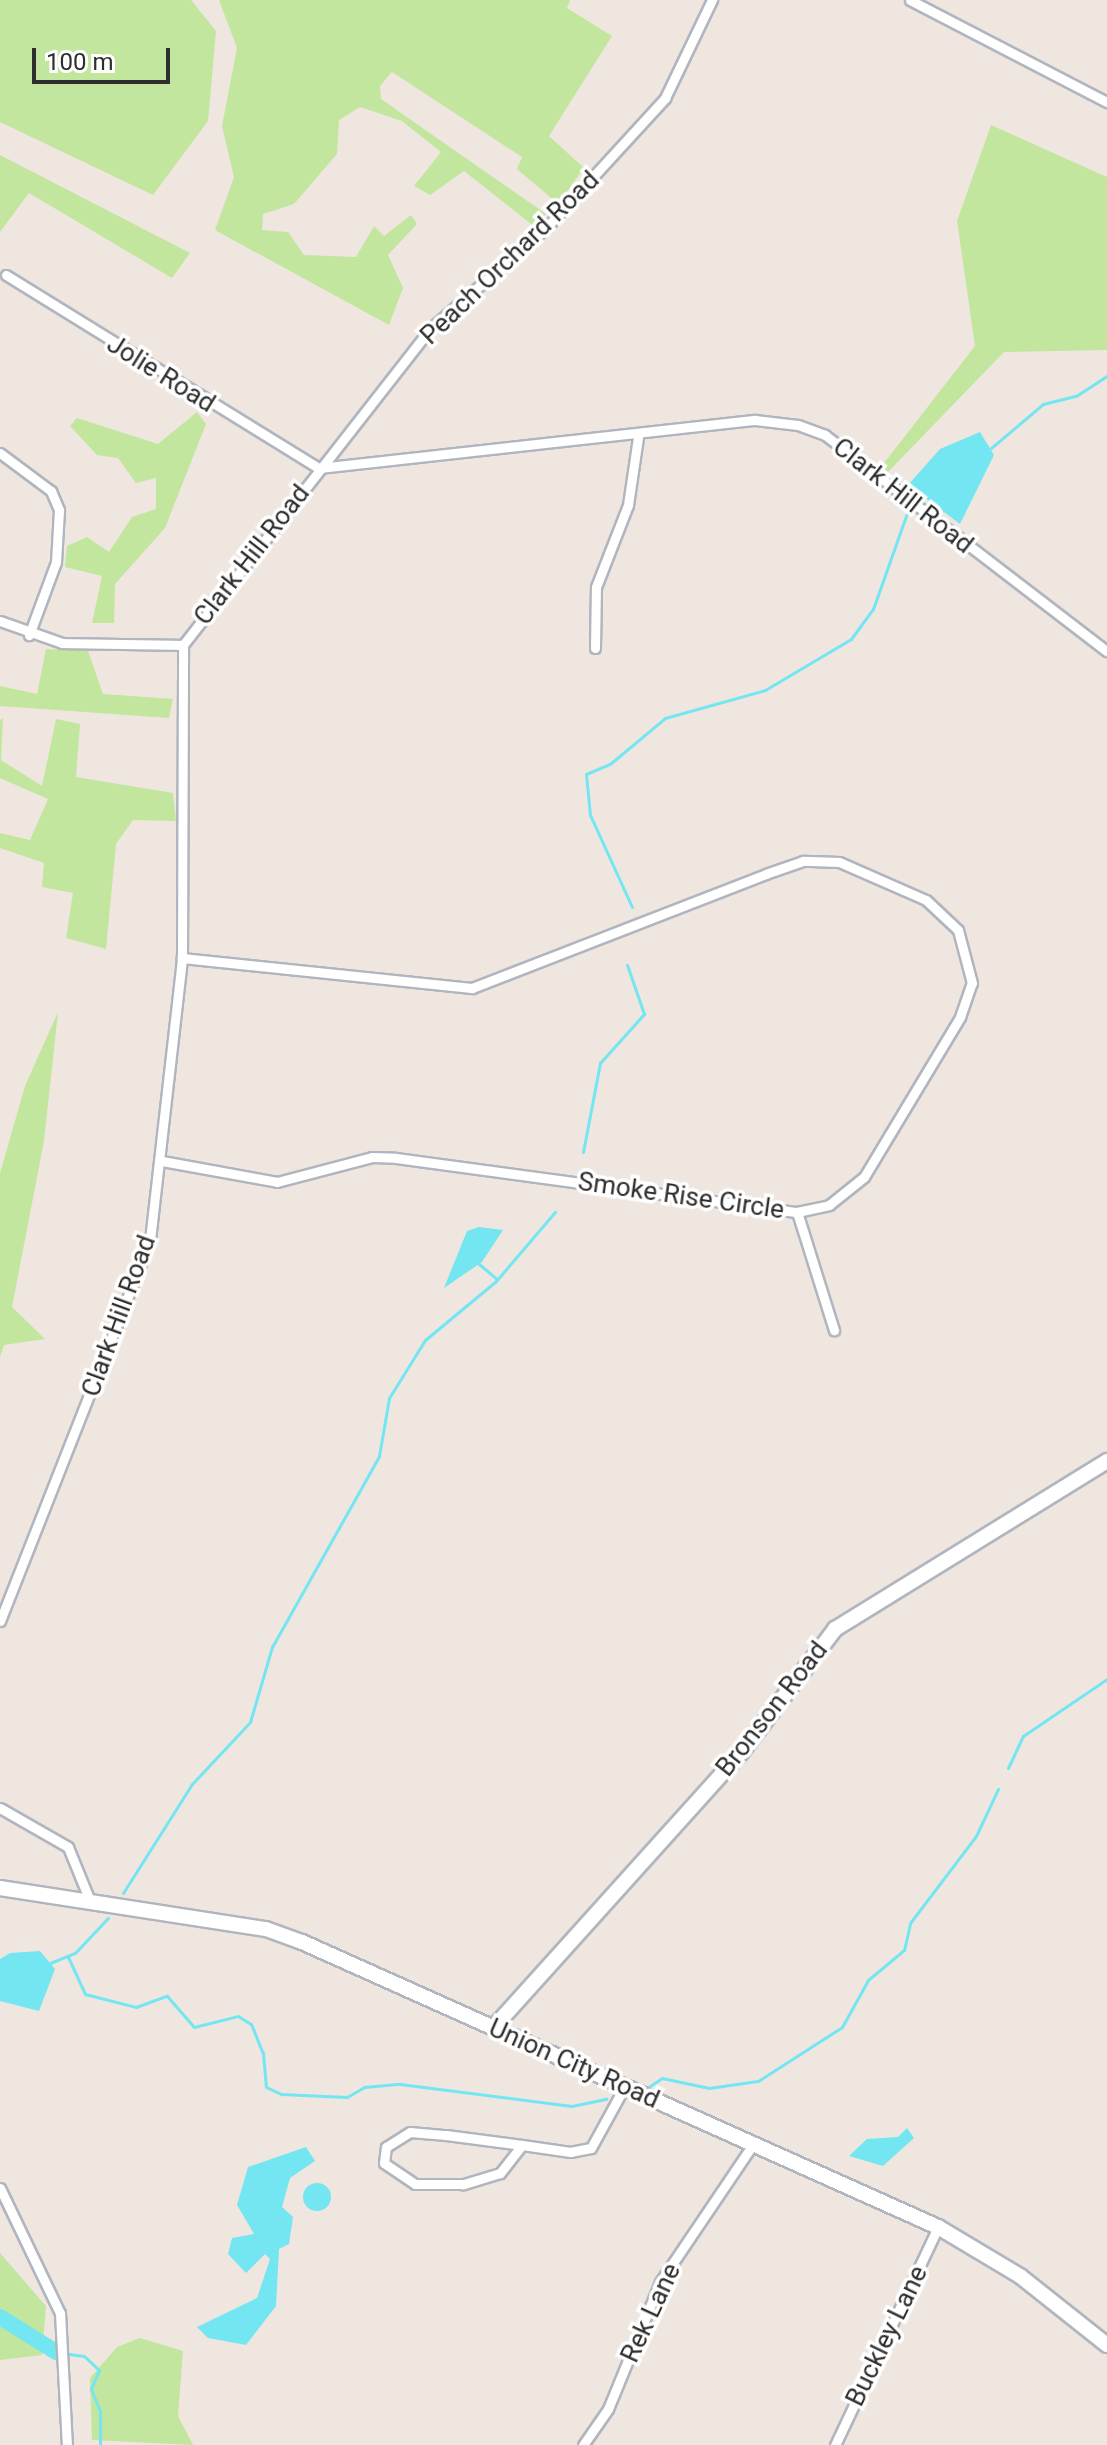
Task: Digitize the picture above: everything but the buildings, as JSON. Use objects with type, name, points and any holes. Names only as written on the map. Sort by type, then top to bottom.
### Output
[{"type":"main road","name":"Bronson Road","points":[[494,2027],[741,1753],[835,1629],[1107,1461]]},
{"type":"main road","name":"Union City Road","points":[[0,1888],[266,1929],[494,2027],[938,2227],[1020,2276],[1107,2345]]},
{"type":"street","name":"Peach Orchard Road","points":[[319,468],[430,329],[547,227],[631,139],[692,54],[712,0]]},
{"type":"street","points":[[910,0],[1107,102]]},
{"type":"street","name":"Jolie Road","points":[[6,275],[319,468]]},
{"type":"street","name":"Clark Hill Road","points":[[0,1621],[150,1240],[162,1161],[182,958],[183,645],[319,468],[638,437],[755,420],[825,435],[1107,651]]},
{"type":"street","points":[[595,648],[596,587],[628,505],[638,437]]},
{"type":"street","points":[[0,453],[51,491],[59,510],[56,562],[29,635]]},
{"type":"street","points":[[0,621],[29,635],[183,645]]},
{"type":"street","name":"Smoke Rise Circle","points":[[162,1161],[277,1182],[384,1157],[797,1212],[829,1205],[864,1177],[960,1017],[972,983],[958,930],[926,900],[881,875],[839,862],[803,861],[472,988],[182,958]]},
{"type":"street","points":[[797,1212],[834,1330]]},
{"type":"street","points":[[0,1583],[13,1587]]},
{"type":"street","points":[[0,1808],[68,1847],[90,1901]]},
{"type":"street","points":[[522,2145],[500,2173],[463,2184],[415,2184],[384,2163],[386,2147],[410,2132],[522,2145],[591,2148],[625,2086]]},
{"type":"street","name":"Rek Lane","points":[[583,2445],[608,2409],[660,2282],[753,2144]]},
{"type":"street","points":[[0,2188],[60,2313],[67,2445]]},
{"type":"street","name":"Buckley Lane","points":[[835,2445],[938,2227]]},
{"type":"green space","points":[[0,0],[191,0],[216,31],[208,121],[153,195],[0,122]]},
{"type":"green space","points":[[219,0],[570,0],[567,8],[612,36],[549,136],[584,168],[558,204],[517,169],[522,157],[392,72],[380,86],[381,99],[546,214],[535,227],[464,171],[430,195],[414,186],[441,152],[402,121],[360,107],[339,120],[337,154],[294,204],[263,214],[262,230],[288,232],[304,255],[356,257],[374,226],[384,236],[411,215],[417,224],[388,255],[403,288],[389,325],[215,230],[234,177],[222,126],[237,48]]},
{"type":"green space","points":[[991,125],[1107,177],[1107,350],[1004,352],[888,472],[881,467],[975,346],[957,221]]},
{"type":"green space","points":[[0,155],[190,253],[172,278],[29,193],[0,232]]},
{"type":"green space","points":[[197,412],[206,424],[165,528],[115,584],[114,623],[92,623],[102,576],[65,567],[67,546],[87,537],[109,552],[132,517],[156,509],[156,478],[136,483],[118,458],[97,455],[70,426],[77,418],[158,444]]},
{"type":"green space","points":[[46,649],[88,651],[103,694],[173,699],[169,718],[0,706],[0,686],[37,694]]},
{"type":"green space","points":[[3,718],[1,760],[42,786],[56,719],[80,724],[76,777],[173,793],[176,821],[133,820],[116,844],[106,949],[66,938],[73,893],[42,887],[44,863],[0,848],[0,833],[30,840],[48,799],[0,778],[0,720]]},
{"type":"green space","points":[[58,1012],[44,1141],[12,1307],[45,1339],[4,1345],[0,1357],[0,1173],[25,1086]]},
{"type":"green space","points":[[0,2253],[46,2306],[42,2355],[0,2360]]},
{"type":"green space","points":[[140,2338],[183,2351],[178,2416],[193,2445],[92,2440],[90,2378],[117,2347]]},
{"type":"water","points":[[980,432],[994,455],[960,524],[908,485],[940,449]]},
{"type":"water","points":[[479,1227],[503,1230],[482,1262],[444,1288],[467,1231]]},
{"type":"water","points":[[40,1951],[55,1969],[39,2011],[0,2001],[0,1959],[10,1953]]},
{"type":"water","points":[[907,2128],[914,2138],[883,2166],[849,2156],[867,2139],[898,2137]]},
{"type":"water","points":[[306,2147],[315,2161],[290,2178],[282,2207],[293,2217],[289,2244],[279,2249],[276,2306],[246,2345],[208,2338],[197,2327],[257,2298],[270,2259],[265,2254],[246,2273],[228,2254],[232,2238],[254,2234],[237,2205],[248,2167]]},
{"type":"water","points":[[317,2183],[327,2187],[331,2197],[327,2207],[317,2211],[307,2207],[303,2197],[307,2187]]},
{"type":"waterway","points":[[991,448],[1043,404],[1076,396],[1107,376]]},
{"type":"waterway","points":[[632,907],[590,815],[586,774],[610,764],[665,718],[765,690],[851,639],[873,609],[908,510]]},
{"type":"waterway","points":[[583,1152],[600,1063],[644,1014],[627,965]]},
{"type":"waterway","points":[[123,1893],[192,1784],[250,1722],[272,1647],[379,1456],[389,1398],[425,1340],[496,1281],[555,1212]]},
{"type":"waterway","points":[[479,1264],[497,1279]]},
{"type":"waterway","points":[[1008,1768],[1023,1736],[1107,1679]]},
{"type":"waterway","points":[[647,2088],[662,2078],[709,2088],[758,2081],[842,2027],[868,1980],[904,1950],[910,1923],[976,1836],[998,1789]]},
{"type":"waterway","points":[[50,1963],[75,1953],[108,1918]]},
{"type":"waterway","points":[[68,1957],[85,1994],[136,2007],[167,1996],[194,2027],[238,2016],[251,2024],[263,2053],[266,2087],[281,2094],[347,2097],[364,2087],[400,2084],[572,2106],[606,2099]]},
{"type":"waterway","points":[[0,2317],[56,2352]]},
{"type":"waterway","points":[[69,2354],[84,2356],[99,2370],[91,2389],[100,2411],[100,2445]]}]
